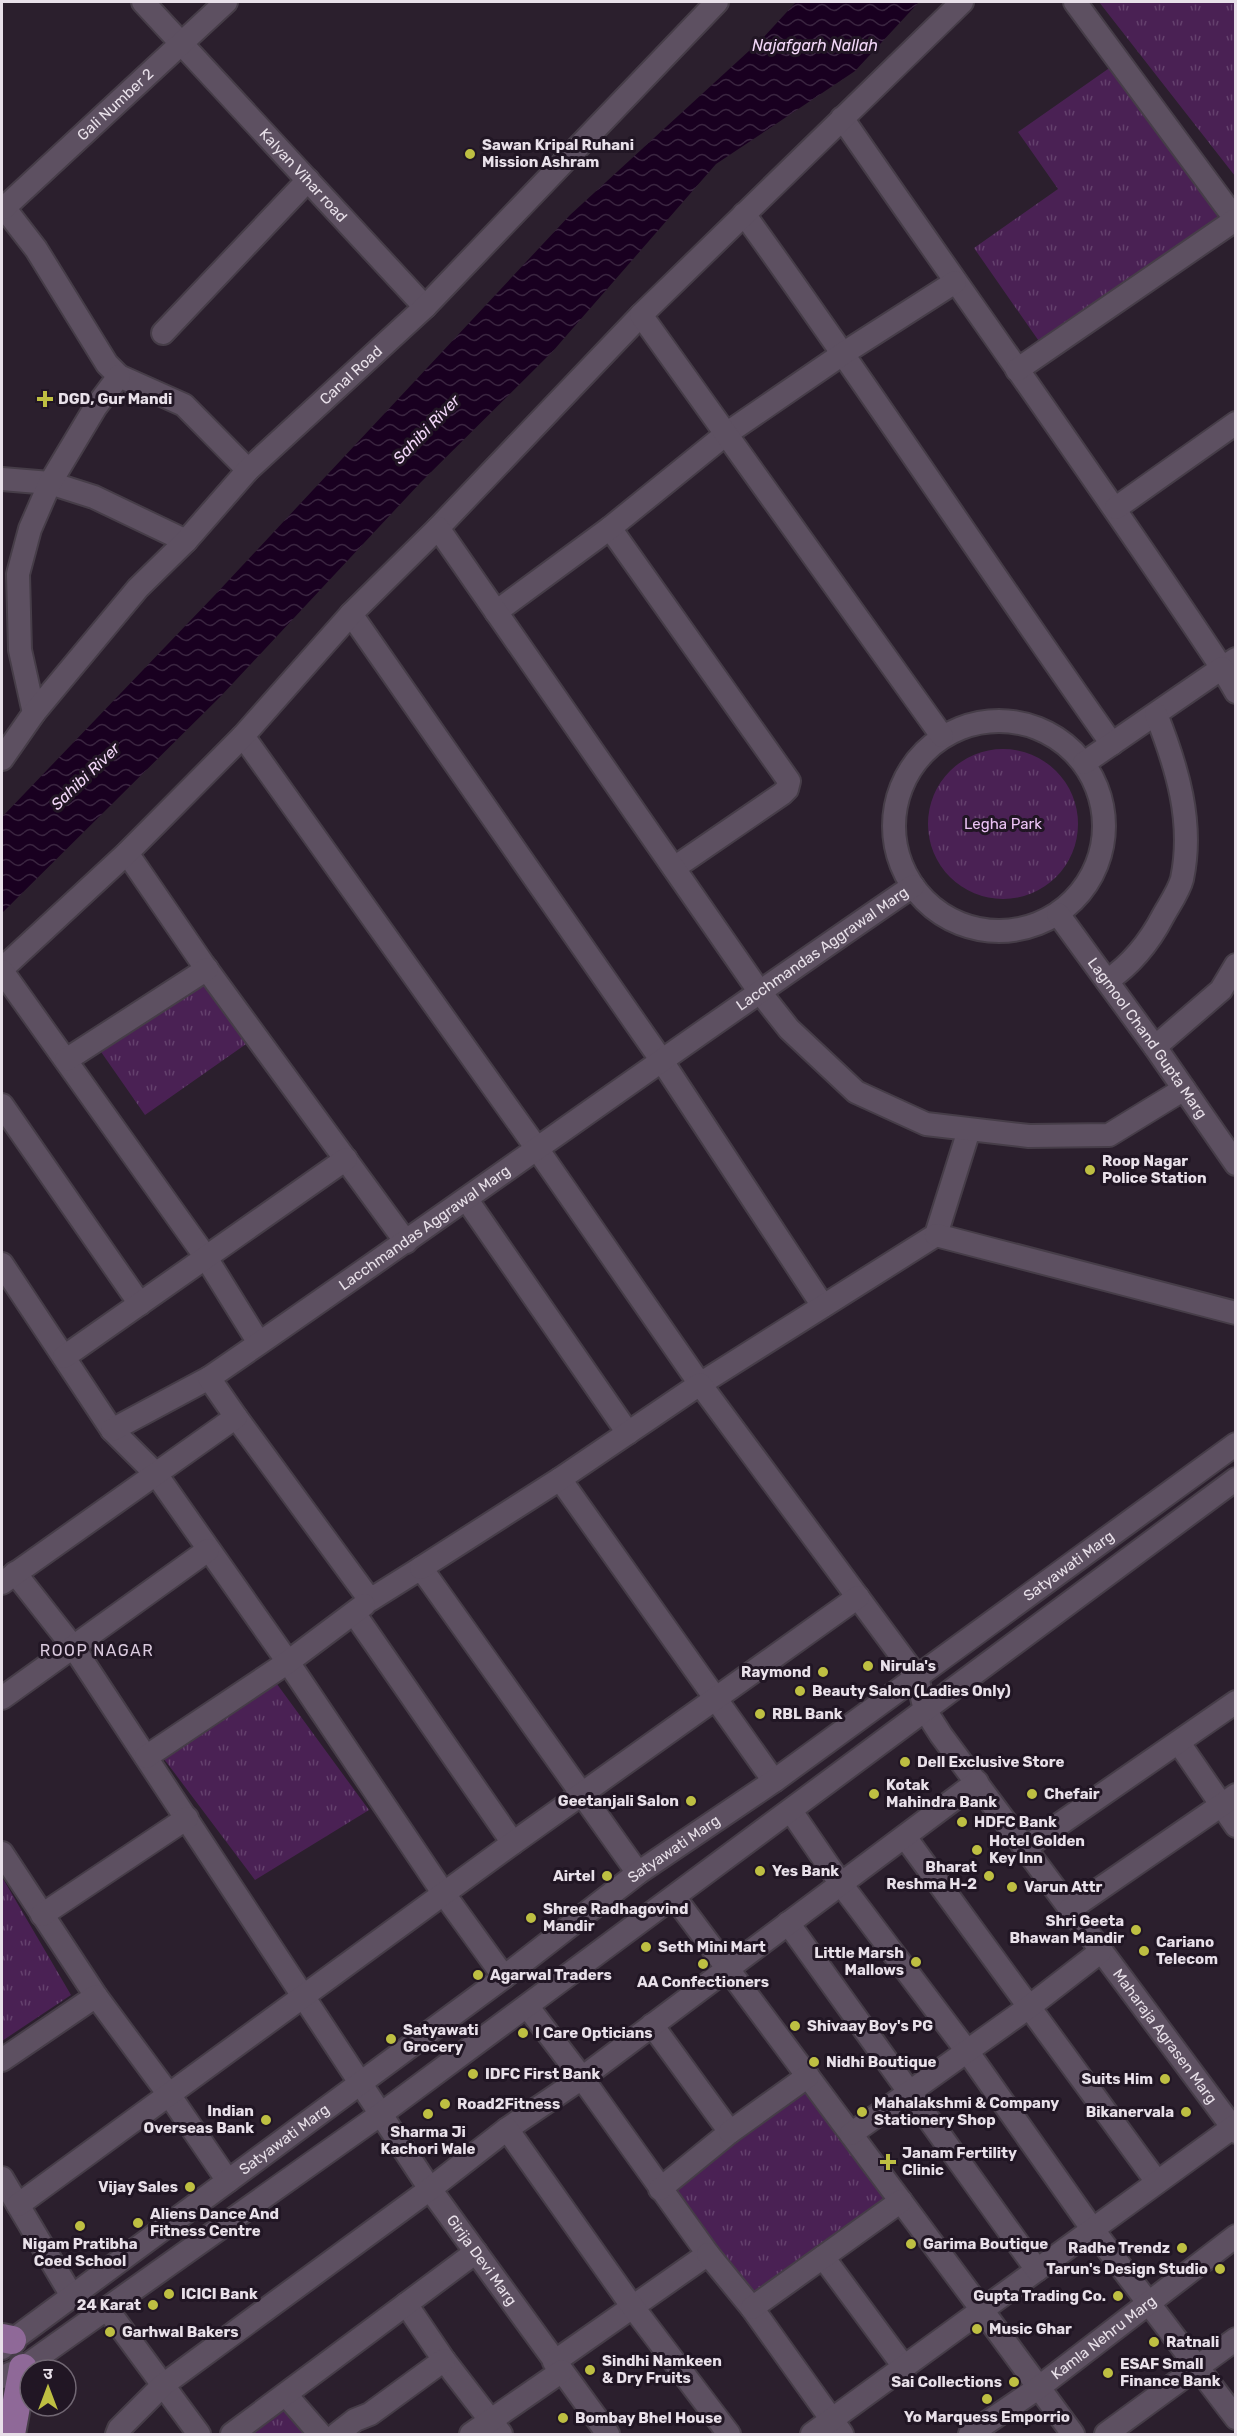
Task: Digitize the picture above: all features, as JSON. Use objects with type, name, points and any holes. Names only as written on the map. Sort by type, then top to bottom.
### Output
[{"type":"main road","points":[[11,2434],[12,2372]]},
{"type":"street","name":"Kalyan Vihar road","points":[[143,2],[425,307]]},
{"type":"street","name":"Gali Number 2","points":[[3,207],[226,2]]},
{"type":"street","name":"Canal Road","points":[[2,759],[34,713],[138,588],[186,541],[248,470],[425,307],[717,2]]},
{"type":"street","points":[[259,1343],[205,1256],[2,970],[127,853],[243,736],[351,614],[438,528],[641,315],[962,2]]},
{"type":"street","points":[[1017,370],[1235,220],[1075,2]]},
{"type":"street","points":[[842,118],[1017,370],[1229,663],[1236,692]]},
{"type":"street","points":[[163,333],[308,180]]},
{"type":"street","points":[[3,207],[36,249],[107,364],[119,376],[184,405],[248,470]]},
{"type":"street","points":[[744,214],[844,353],[1026,623],[1112,744]]},
{"type":"street","points":[[496,612],[610,528],[726,434],[844,353],[956,282]]},
{"type":"street","points":[[641,315],[942,736]]},
{"type":"street","points":[[34,713],[20,650],[18,574],[30,529],[50,483],[95,408],[119,376]]},
{"type":"street","points":[[1116,508],[1236,423]]},
{"type":"street","points":[[2,479],[50,483],[94,497],[186,541]]},
{"type":"street","points":[[438,528],[759,991],[789,1029],[856,1092],[926,1124],[1029,1136],[1109,1135],[1184,1089]]},
{"type":"street","points":[[610,528],[789,781],[787,789],[782,794],[674,868]]},
{"type":"street","points":[[351,614],[662,1061],[823,1306]]},
{"type":"street","points":[[1084,764],[1229,663]]},
{"type":"street","points":[[1107,981],[1127,967],[1152,936],[1182,880],[1186,818],[1175,762],[1156,714]]},
{"type":"street","points":[[1013,721],[1048,732],[1077,754],[1084,764],[1099,789],[1105,825],[1099,861],[1081,893],[1058,914],[1024,928],[987,931],[952,920],[927,903],[904,874],[893,839],[895,802],[910,768],[942,736],[976,722],[1013,721]]},
{"type":"street","points":[[243,736],[538,1150],[700,1384],[917,1677],[925,1710]]},
{"type":"street","points":[[127,853],[207,969],[406,1242]]},
{"type":"street","name":"Lacchmandas Aggrawal Marg","points":[[112,1430],[208,1378],[467,1200],[759,991],[913,886]]},
{"type":"street","name":"Lagmool Chand Gupta Marg","points":[[1058,914],[1155,1047],[1236,1164]]},
{"type":"street","points":[[1155,1047],[1221,990],[1236,965]]},
{"type":"street","points":[[66,1060],[207,969]]},
{"type":"street","points":[[2,1105],[140,1304]]},
{"type":"street","points":[[147,1757],[288,1662],[362,1607],[420,1568],[560,1479],[700,1384],[936,1235],[969,1130]]},
{"type":"street","points":[[64,1357],[346,1159]]},
{"type":"street","points":[[467,1200],[628,1433]]},
{"type":"street","points":[[936,1235],[1236,1313]]},
{"type":"street","points":[[2,1264],[112,1430],[156,1474],[288,1662],[444,1894],[504,1977]]},
{"type":"street","points":[[208,1378],[362,1607],[513,1843]]},
{"type":"street","points":[[8,1578],[236,1417]]},
{"type":"street","name":"Satyawati Marg","points":[[5,2342],[72,2296],[504,1977],[638,1874],[774,1781],[1236,1444]]},
{"type":"street","points":[[560,1479],[774,1781]]},
{"type":"street","name":"Satyawati Marg","points":[[12,2372],[107,2309],[381,2114],[675,1898],[1236,1479]]},
{"type":"street","points":[[2,1698],[208,1550]]},
{"type":"street","points":[[420,1568],[584,1795],[638,1874]]},
{"type":"street","name":"Girija Devi Marg","points":[[8,1578],[74,1648],[430,2189],[608,2434]]},
{"type":"street","points":[[18,2205],[513,1843],[584,1795],[858,1597]]},
{"type":"street","points":[[1025,1848],[1236,1702]]},
{"type":"street","name":"Maharaja Agrasen Marg","points":[[925,1710],[1100,1952],[1234,2128]]},
{"type":"street","points":[[1179,1743],[1228,1801],[1236,1826]]},
{"type":"street","points":[[117,2434],[119,2429],[163,2385],[430,2189],[507,2129],[582,2078],[977,1782]]},
{"type":"street","points":[[1069,1910],[1228,1801]]},
{"type":"street","points":[[792,1810],[841,1884],[967,2051],[1093,2230],[1236,2418]]},
{"type":"street","points":[[42,1915],[187,1818]]},
{"type":"street","points":[[905,1837],[1156,2182]]},
{"type":"street","points":[[2,1853],[96,1996],[170,2096],[228,2181]]},
{"type":"street","points":[[675,1898],[1073,2434]]},
{"type":"street","points":[[788,1923],[1037,2270]]},
{"type":"street","points":[[851,2134],[1029,2007],[1100,1952]]},
{"type":"street","points":[[2,2060],[96,1996]]},
{"type":"street","points":[[526,2006],[582,2078],[708,2254],[752,2308],[837,2427]]},
{"type":"street","points":[[651,2025],[730,2132]]},
{"type":"street","points":[[660,2189],[730,2132],[808,2076]]},
{"type":"street","points":[[812,2434],[837,2427],[905,2368],[982,2310],[1156,2182],[1234,2128]]},
{"type":"street","points":[[507,2129],[633,2306],[729,2434]]},
{"type":"street","points":[[2,2178],[72,2296]]},
{"type":"street","points":[[752,2308],[901,2201]]},
{"type":"street","name":"Kamla Nehru Marg","points":[[970,2434],[1038,2388],[1236,2236]]},
{"type":"street","points":[[232,2434],[476,2252]]},
{"type":"street","points":[[471,2434],[495,2427],[558,2366],[633,2306],[708,2254]]},
{"type":"street","points":[[823,2257],[905,2368]]},
{"type":"street","points":[[406,2304],[444,2360],[495,2427]]},
{"type":"street","points":[[107,2309],[199,2434]]},
{"type":"street","points":[[1106,2434],[1236,2339]]},
{"type":"street","points":[[337,2434],[355,2420],[370,2414],[444,2360]]},
{"type":"street","points":[[286,2395],[320,2434]]},
{"type":"green space","points":[[1099,2],[1235,2],[1235,176]]},
{"type":"green space","points":[[1118,62],[1228,217],[1043,347],[974,248],[1058,189],[1018,132]]},
{"type":"green space","name":"Legha Park","points":[[1003,749],[1018,750],[1032,755],[1056,771],[1072,795],[1077,809],[1077,839],[1072,853],[1056,877],[1032,893],[1018,898],[1003,899],[988,898],[974,893],[950,877],[934,853],[929,839],[928,824],[929,809],[934,795],[950,771],[974,755],[988,750]]},
{"type":"green space","points":[[204,977],[249,1042],[145,1115],[99,1049]]},
{"type":"green space","points":[[274,1680],[369,1810],[255,1880],[161,1755]]},
{"type":"green space","points":[[2,1877],[71,1995],[2,2041]]},
{"type":"green space","points":[[807,2083],[893,2200],[753,2301],[667,2187]]},
{"type":"green space","points":[[286,2400],[314,2434],[241,2434]]},
{"type":"water","name":"Najafgarh Nallah","points":[[796,2],[919,2],[855,71],[716,164],[553,351],[421,482],[220,697],[2,913],[2,817],[213,597],[570,215],[762,39]]},
{"type":"place","name":"Sawan Kripal Ruhani Mission Ashram","points":[[470,154]]},
{"type":"place","name":"DGD, Gur Mandi","points":[[45,399]]},
{"type":"place","name":"Roop Nagar Police Station","points":[[1090,1170]]},
{"type":"place","name":"Nirula's","points":[[868,1666]]},
{"type":"place","name":"Raymond","points":[[823,1672]]},
{"type":"place","name":"Beauty Salon (Ladies Only)","points":[[800,1691]]},
{"type":"place","name":"RBL Bank","points":[[760,1714]]},
{"type":"place","name":"Dell Exclusive Store","points":[[905,1762]]},
{"type":"place","name":"Kotak Mahindra Bank","points":[[874,1794]]},
{"type":"place","name":"Chefair","points":[[1032,1794]]},
{"type":"place","name":"Geetanjali Salon","points":[[691,1801]]},
{"type":"place","name":"HDFC Bank","points":[[962,1822]]},
{"type":"place","name":"Hotel Golden Key Inn","points":[[977,1850]]},
{"type":"place","name":"Yes Bank","points":[[760,1871]]},
{"type":"place","name":"Airtel","points":[[607,1876]]},
{"type":"place","name":"Bharat Reshma H-2","points":[[989,1876]]},
{"type":"place","name":"Varun Attr","points":[[1012,1887]]},
{"type":"place","name":"Shree Radhagovind Mandir","points":[[531,1918]]},
{"type":"place","name":"Shri Geeta Bhawan Mandir","points":[[1136,1930]]},
{"type":"place","name":"Seth Mini Mart","points":[[646,1947]]},
{"type":"place","name":"Cariano Telecom","points":[[1144,1951]]},
{"type":"place","name":"Little Marsh Mallows","points":[[916,1962]]},
{"type":"place","name":"AA Confectioners","points":[[703,1964]]},
{"type":"place","name":"Agarwal Traders","points":[[478,1975]]},
{"type":"place","name":"Shivaay Boy's PG","points":[[795,2026]]},
{"type":"place","name":"I Care Opticians","points":[[523,2033]]},
{"type":"place","name":"Satyawati Grocery","points":[[391,2039]]},
{"type":"place","name":"Nidhi Boutique","points":[[814,2062]]},
{"type":"place","name":"IDFC First Bank","points":[[473,2074]]},
{"type":"place","name":"Suits Him","points":[[1165,2079]]},
{"type":"place","name":"Road2Fitness","points":[[445,2104]]},
{"type":"place","name":"Mahalakshmi & Company Stationery Shop","points":[[862,2112]]},
{"type":"place","name":"Bikanervala","points":[[1186,2112]]},
{"type":"place","name":"Sharma Ji Kachori Wale","points":[[428,2114]]},
{"type":"place","name":"Indian Overseas Bank","points":[[266,2120]]},
{"type":"place","name":"Janam Fertility Clinic","points":[[888,2162]]},
{"type":"place","name":"Vijay Sales","points":[[190,2187]]},
{"type":"place","name":"Aliens Dance And Fitness Centre","points":[[138,2223]]},
{"type":"place","name":"Nigam Pratibha Coed School","points":[[80,2226]]},
{"type":"place","name":"Garima Boutique","points":[[911,2244]]},
{"type":"place","name":"Radhe Trendz","points":[[1182,2248]]},
{"type":"place","name":"Tarun's Design Studio","points":[[1220,2269]]},
{"type":"place","name":"ICICI Bank","points":[[169,2294]]},
{"type":"place","name":"Gupta Trading Co.","points":[[1118,2296]]},
{"type":"place","name":"24 Karat","points":[[153,2305]]},
{"type":"place","name":"Music Ghar","points":[[977,2329]]},
{"type":"place","name":"Garhwal Bakers","points":[[110,2332]]},
{"type":"place","name":"Ratnali","points":[[1154,2342]]},
{"type":"place","name":"Sindhi Namkeen & Dry Fruits","points":[[590,2370]]},
{"type":"place","name":"ESAF Small Finance Bank","points":[[1108,2373]]},
{"type":"place","name":"Sai Collections","points":[[1014,2382]]},
{"type":"place","name":"Yo Marquess Emporrio","points":[[987,2399]]},
{"type":"place","name":"Bombay Bhel House","points":[[563,2418]]},
{"type":"district","name":"ROOP NAGAR","points":[[97,1650]]},
{"type":"water label","name":"Sahibi River","points":[[426,429]]},
{"type":"water label","name":"Sahibi River","points":[[85,776]]}]
